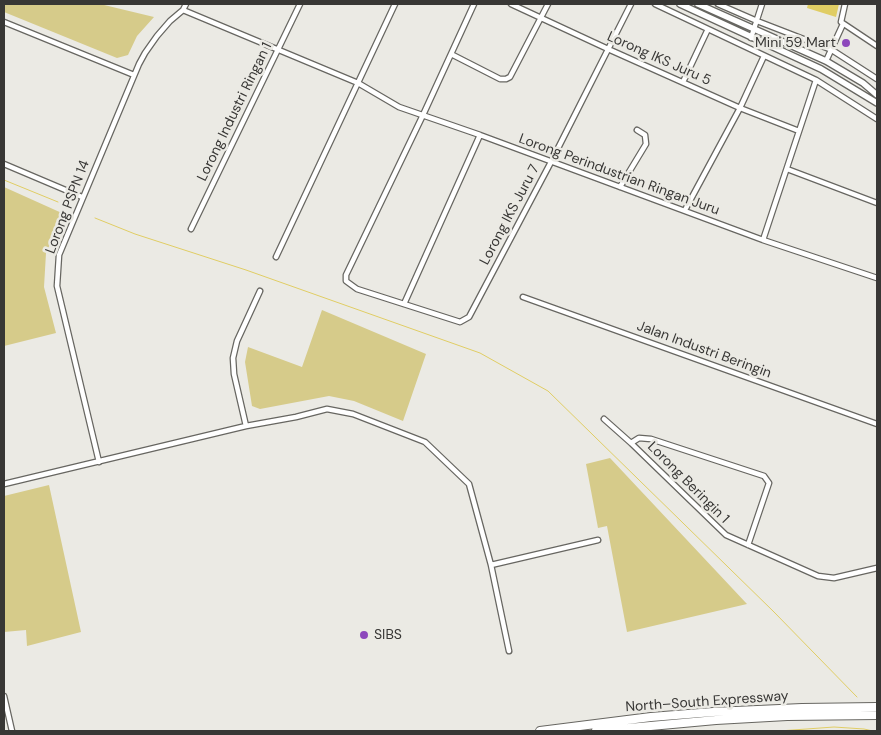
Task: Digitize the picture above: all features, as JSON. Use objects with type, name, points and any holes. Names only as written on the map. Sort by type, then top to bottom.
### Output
[{"type":"highway","name":"North–South Expressway","points":[[540,731],[651,717],[713,712],[877,707]]},
{"type":"highway","name":"North–South Expressway","points":[[596,731],[725,719],[877,715]]},
{"type":"street","points":[[183,10],[186,4]]},
{"type":"street","name":"Lorong Industri Ringan 1","points":[[191,229],[300,4]]},
{"type":"street","points":[[276,257],[395,4]]},
{"type":"street","points":[[474,4],[346,275],[346,281],[357,289],[404,304],[480,135]]},
{"type":"street","name":"Lorong IKS Juru 5","points":[[511,4],[740,108],[799,131]]},
{"type":"street","points":[[451,54],[500,79],[510,77],[548,4]]},
{"type":"street","name":"Lorong IKS Juru 7","points":[[404,304],[456,322],[464,321],[469,317],[551,162],[631,4]]},
{"type":"street","points":[[654,4],[816,80],[877,119]]},
{"type":"street","points":[[680,4],[821,69],[877,103]]},
{"type":"street","points":[[698,4],[826,61],[863,83],[877,95]]},
{"type":"street","points":[[718,4],[756,21],[832,50],[877,79]]},
{"type":"street","points":[[751,38],[762,4]]},
{"type":"street","points":[[826,61],[842,23],[845,4]]},
{"type":"street","name":"Lorong Perindustrian Ringan Juru","points":[[183,10],[358,84],[399,107],[763,240],[877,278]]},
{"type":"street","name":"Lorong PSPN 14","points":[[99,462],[57,286],[59,255],[134,74],[157,36],[183,10]]},
{"type":"street","points":[[4,22],[134,74]]},
{"type":"street","points":[[842,23],[877,46]]},
{"type":"street","points":[[683,82],[708,29]]},
{"type":"street","points":[[685,210],[740,108],[764,56]]},
{"type":"street","points":[[763,240],[816,80]]},
{"type":"street","points":[[620,187],[646,144],[645,135],[637,130]]},
{"type":"street","points":[[4,164],[82,197]]},
{"type":"street","points":[[787,169],[877,203]]},
{"type":"street","points":[[246,426],[234,374],[233,358],[237,341],[260,291]]},
{"type":"street","name":"Jalan Industri Beringin","points":[[523,297],[877,424]]},
{"type":"street","points":[[4,484],[246,426],[296,418],[326,410],[353,414],[425,442],[468,484],[491,565],[509,651]]},
{"type":"street","name":"Lorong Beringin 1","points":[[604,419],[721,532],[818,576],[834,578],[877,568]]},
{"type":"street","points":[[631,443],[639,438],[651,439],[764,476],[769,483],[748,545]]},
{"type":"street","points":[[491,565],[598,540]]},
{"type":"street","points":[[4,696],[12,731]]},
{"type":"shaded area","points":[[4,4],[100,4],[154,17],[137,36],[128,55],[117,58],[4,12]]},
{"type":"shaded area","points":[[808,4],[839,4],[836,17],[807,8]]},
{"type":"shaded area","points":[[4,187],[64,214],[46,253],[44,287],[56,333],[4,346]]},
{"type":"shaded area","points":[[322,310],[426,354],[403,421],[354,401],[329,396],[260,409],[252,406],[245,362],[248,347],[302,367]]},
{"type":"shaded area","points":[[610,458],[747,604],[627,632],[607,526],[598,528],[586,464]]},
{"type":"shaded area","points":[[49,485],[81,632],[27,646],[26,630],[4,632],[4,496]]},
{"type":"waterway","points":[[4,180],[58,202]]},
{"type":"waterway","points":[[95,218],[135,234],[246,270],[480,353],[548,391],[774,612],[857,697]]},
{"type":"waterway","points":[[779,731],[834,727],[873,731]]},
{"type":"place","name":"Mini 59 Mart","points":[[846,43]]},
{"type":"place","name":"SIBS","points":[[364,635]]}]
